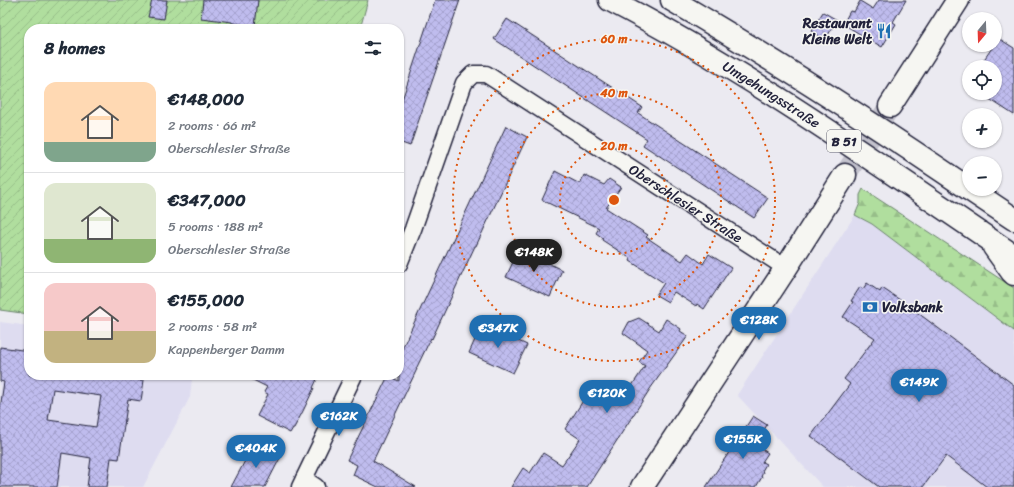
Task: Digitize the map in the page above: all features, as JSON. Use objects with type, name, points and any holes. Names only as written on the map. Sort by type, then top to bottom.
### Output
[{"type":"main road","name":"Umgehungsstraße","points":[[610,0],[697,48],[795,109],[988,238]]},
{"type":"main road","name":"B 51","points":[[672,0],[776,62],[962,184]]},
{"type":"main road","points":[[890,106],[958,0]]},
{"type":"main road","points":[[925,159],[962,178]]},
{"type":"main road","points":[[642,487],[786,268],[845,175]]},
{"type":"main road","name":"B 51","points":[[980,196],[1014,219]]},
{"type":"main road","points":[[998,196],[1014,204]]},
{"type":"main road","name":"B 51","points":[[988,238],[1014,256]]},
{"type":"main road","points":[[988,238],[1014,274]]},
{"type":"street","name":"Oberschlesier Straße","points":[[404,251],[464,83],[473,74],[486,74],[786,268]]},
{"type":"street","points":[[307,484],[352,380]]},
{"type":"shaded area","points":[[855,215],[872,224],[1014,331],[1014,487],[823,487],[737,395]]},
{"type":"shaded area","points":[[0,322],[24,325],[24,380],[192,380],[190,397],[143,487],[0,487]]},
{"type":"green space","points":[[0,0],[368,0],[361,24],[24,24],[24,313],[0,310]]},
{"type":"green space","points":[[863,189],[1014,288],[1014,331],[872,224],[855,215],[860,203],[860,195]]},
{"type":"building","points":[[152,0],[167,0],[164,19],[148,17]]},
{"type":"building","points":[[203,0],[258,0],[255,24],[240,24],[201,18]]},
{"type":"building","points":[[435,0],[460,0],[410,146],[404,144],[404,94]]},
{"type":"building","points":[[879,0],[906,0],[893,22],[896,24],[882,47],[843,24],[850,11],[854,12],[860,1],[873,9]]},
{"type":"building","points":[[823,12],[837,20],[825,40],[811,31]]},
{"type":"building","points":[[507,19],[642,107],[638,113],[768,198],[754,218],[643,145],[647,139],[494,39]]},
{"type":"building","points":[[1002,40],[1014,48],[1014,115],[991,100],[1002,100],[1002,60],[984,60],[989,52],[1002,52]]},
{"type":"building","points":[[506,126],[527,137],[373,461],[416,487],[378,487],[353,475],[357,465],[347,460],[386,380],[404,380],[404,344]]},
{"type":"building","points":[[555,171],[580,184],[584,175],[604,185],[609,179],[621,187],[606,208],[648,235],[646,237],[682,261],[688,253],[703,264],[709,254],[731,268],[704,309],[697,304],[696,306],[674,292],[668,302],[656,295],[664,283],[630,261],[631,259],[602,240],[603,238],[596,233],[599,228],[542,200]]},
{"type":"building","points":[[519,249],[562,270],[550,297],[506,277]]},
{"type":"building","points":[[867,283],[880,292],[882,288],[906,304],[1014,385],[1014,487],[987,487],[946,456],[923,487],[879,487],[811,436],[850,384],[844,379],[875,338],[843,317],[853,302],[851,301],[860,287],[863,289]]},
{"type":"building","points":[[639,318],[659,331],[666,319],[681,329],[680,331],[688,336],[650,389],[587,487],[511,487],[523,468],[530,473],[543,453],[562,465],[580,439],[565,429],[593,385],[614,399],[621,389],[627,393],[645,366],[639,362],[647,350],[623,333],[629,322]]},
{"type":"building","points":[[482,324],[527,345],[513,373],[469,353]]},
{"type":"building","points":[[0,347],[24,350],[24,380],[144,380],[141,401],[128,399],[119,459],[111,458],[107,487],[87,487],[91,458],[62,453],[57,487],[0,487],[0,409],[4,382],[0,381]],"holes":[[[53,389],[101,396],[96,427],[48,420]]]},
{"type":"building","points":[[253,380],[317,380],[303,411],[290,433],[257,416],[268,394],[264,392],[267,387]]},
{"type":"building","points":[[753,416],[767,425],[759,438],[764,441],[760,448],[768,453],[762,462],[766,464],[762,471],[762,477],[756,487],[706,487]]},
{"type":"building","points":[[254,444],[280,458],[265,487],[231,487]]},
{"type":"tunnel","points":[[845,175],[890,106]]},
{"type":"place","name":"Restaurant Kleine Welt","points":[[884,31]]},
{"type":"place","name":"Volksbank","points":[[870,307]]}]
